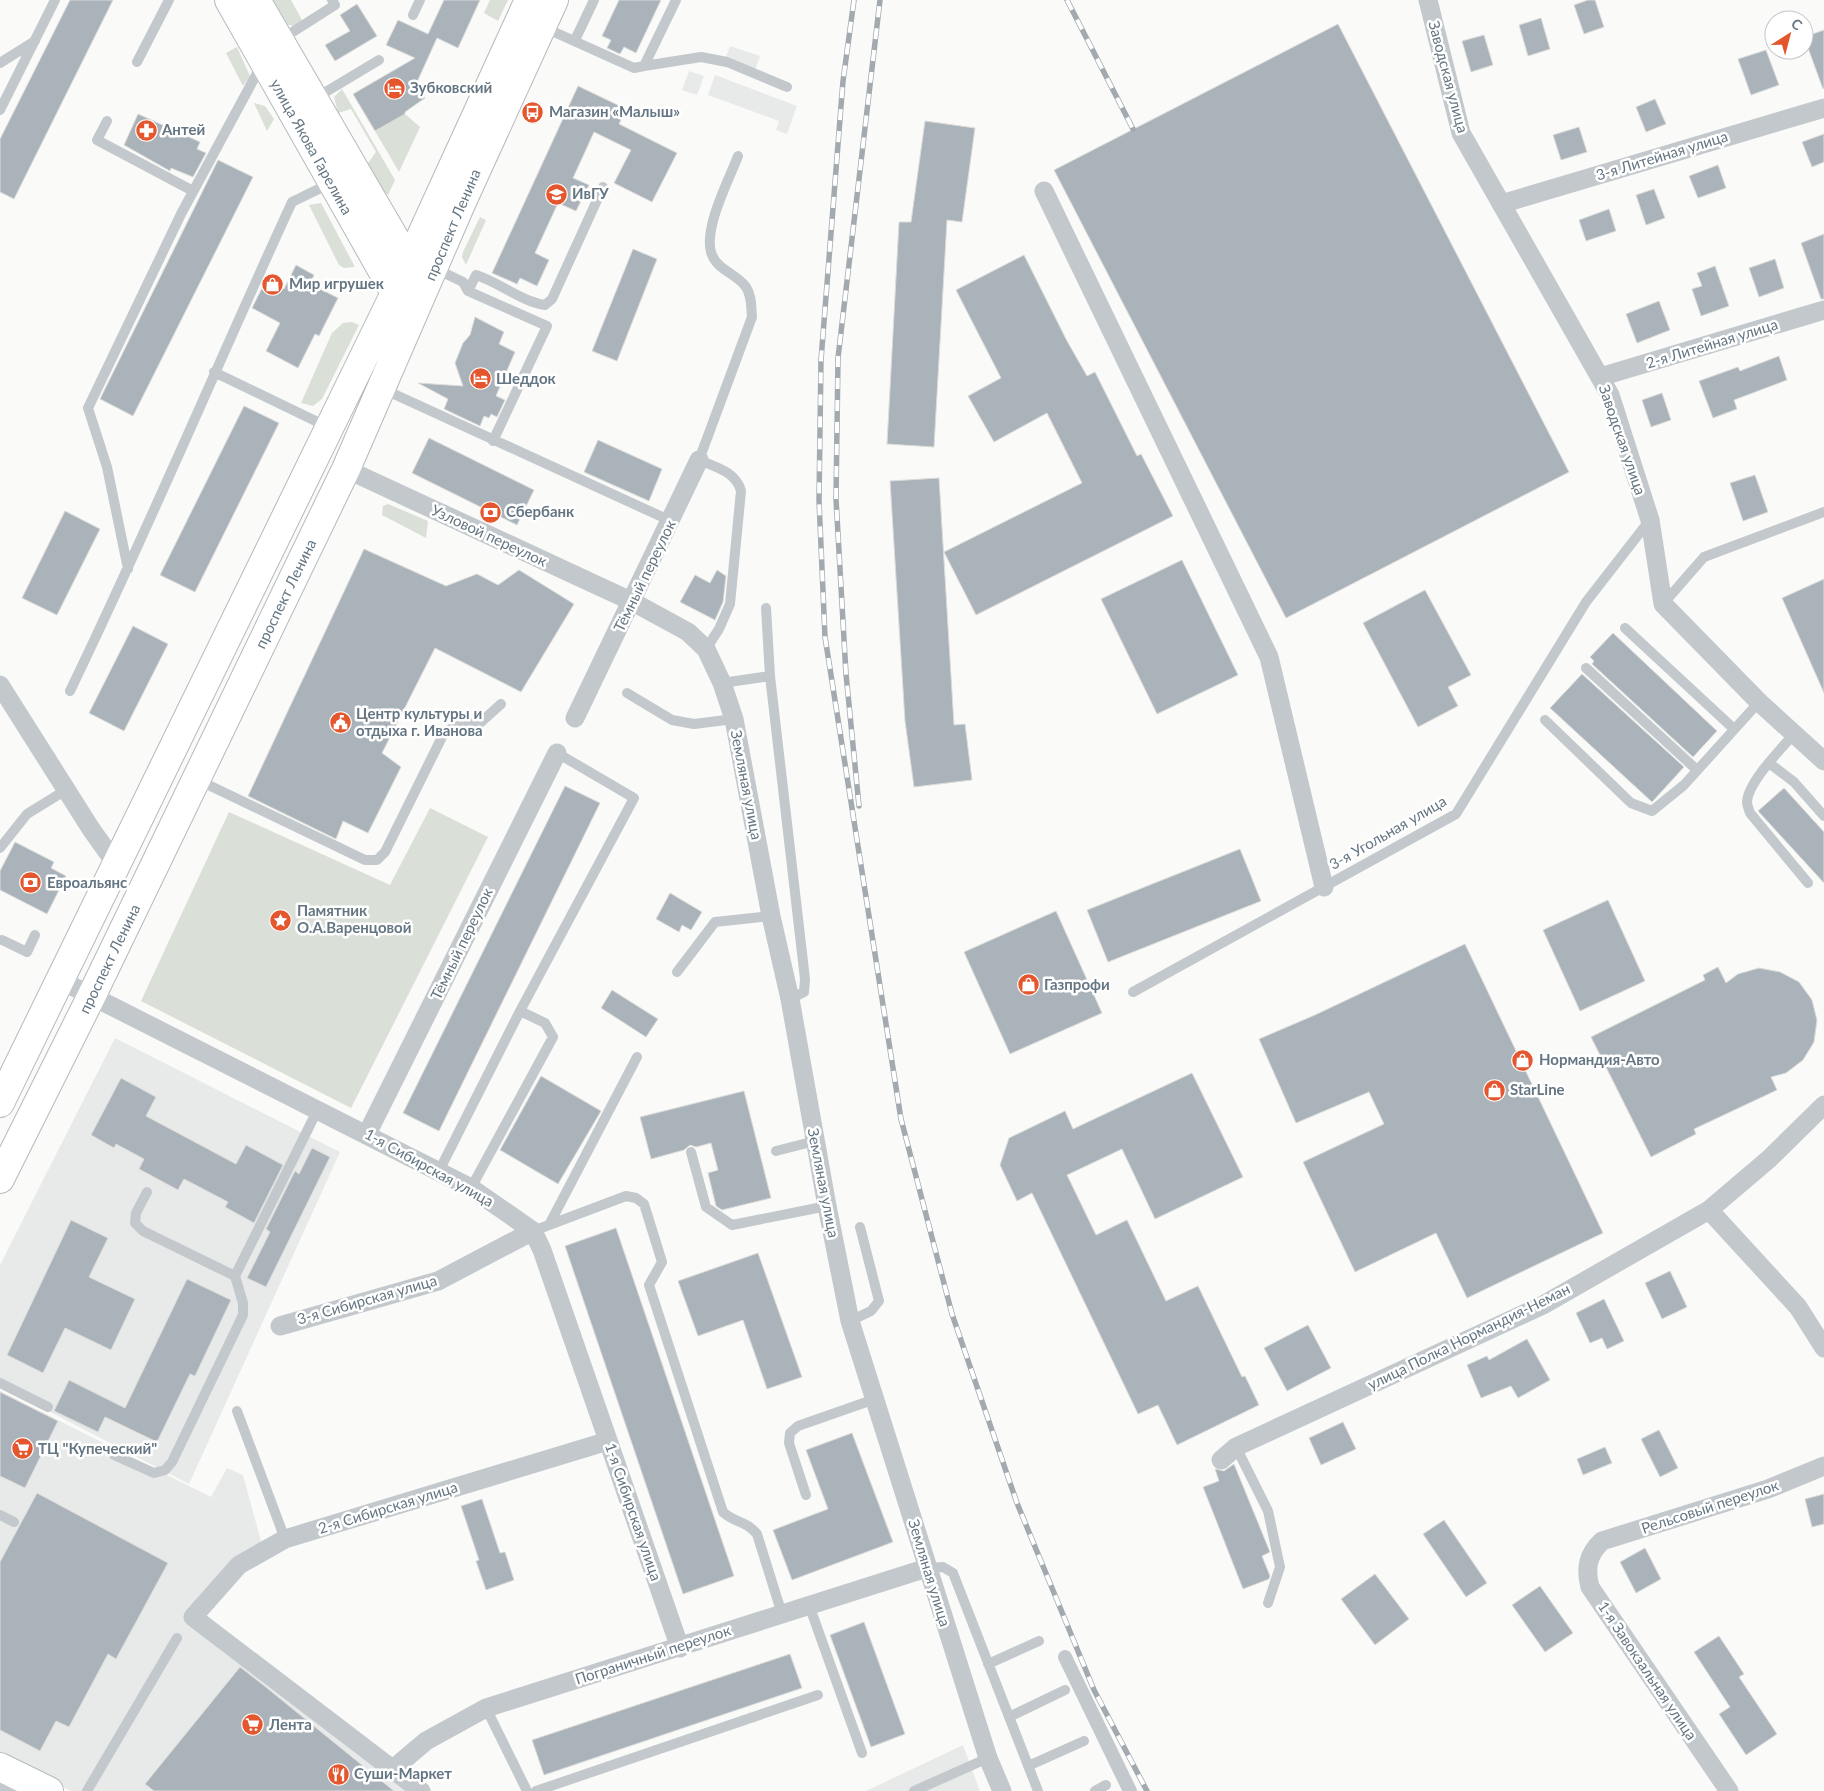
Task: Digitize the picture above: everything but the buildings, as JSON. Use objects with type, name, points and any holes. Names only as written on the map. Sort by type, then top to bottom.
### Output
[{"type":"main road","name":"улица Якова Гарелина","points":[[229,0],[314,100],[415,285]]},
{"type":"main road","name":"улица Якова Гарелина","points":[[256,0],[271,51],[331,183],[415,285]]},
{"type":"main road","name":"проспект Ленина","points":[[0,1179],[197,779],[382,389],[415,285],[529,0]]},
{"type":"main road","name":"проспект Ленина","points":[[0,1104],[329,427],[415,285],[554,0]]},
{"type":"main road","points":[[116,864],[146,883]]},
{"type":"main road","points":[[0,1767],[49,1791]]},
{"type":"street","name":"Заводская улица","points":[[1428,0],[1461,133],[1610,395],[1650,520],[1663,604]]},
{"type":"street","name":"3-я Литейная улица","points":[[1501,204],[1824,108]]},
{"type":"street","points":[[1044,191],[1269,657],[1324,887]]},
{"type":"street","name":"2-я Литейная улица","points":[[1600,377],[1824,310]]},
{"type":"street","name":"Тёмный переулок","points":[[575,718],[699,460]]},
{"type":"street","name":"Узловой переулок","points":[[346,468],[632,602]]},
{"type":"street","name":"Земляная улица","points":[[632,602],[688,632],[706,649],[722,683],[734,719],[790,999],[850,1322],[988,1758],[1002,1791]]},
{"type":"street","points":[[1663,604],[1759,702],[1824,761]]},
{"type":"street","points":[[0,685],[66,790],[116,864]]},
{"type":"street","name":"Тёмный переулок","points":[[367,1134],[557,753]]},
{"type":"street","name":"1-я Сибирская улица","points":[[60,980],[367,1134],[471,1188],[541,1228],[542,1250],[680,1648]]},
{"type":"street","name":"улица Полка Нормандия-Неман","points":[[1221,1460],[1236,1447],[1543,1305],[1709,1210],[1769,1159],[1824,1105]]},
{"type":"street","points":[[1709,1210],[1798,1307],[1824,1348]]},
{"type":"street","name":"3-я Сибирская улица","points":[[280,1326],[438,1281],[541,1228]]},
{"type":"street","name":"2-я Сибирская улица","points":[[393,1769],[193,1617],[239,1565],[285,1540],[608,1441]]},
{"type":"street","name":"Рельсовый переулок","points":[[1596,1546],[1602,1541],[1768,1490],[1824,1466]]},
{"type":"street","name":"1-я Завокзальная улица","points":[[1596,1546],[1588,1563],[1590,1587],[1729,1791]]},
{"type":"street","name":"Пограничный переулок","points":[[393,1769],[426,1741],[486,1708],[680,1648],[927,1568]]},
{"type":"street","points":[[1064,1657],[1130,1791]]},
{"type":"street","points":[[393,1769],[421,1791]]},
{"type":"street","points":[[0,1787],[7,1791]]},
{"type":"lane","points":[[0,110],[55,0]]},
{"type":"lane","points":[[137,62],[169,0]]},
{"type":"lane","points":[[128,570],[107,467],[88,408],[193,191],[271,51],[335,5],[332,0]]},
{"type":"lane","points":[[412,15],[420,0]]},
{"type":"lane","points":[[576,40],[594,0]]},
{"type":"lane","points":[[644,66],[676,0]]},
{"type":"lane","points":[[542,26],[634,68],[701,57],[727,62],[787,87]]},
{"type":"lane","points":[[0,64],[36,40]]},
{"type":"lane","points":[[314,100],[379,60]]},
{"type":"lane","points":[[107,121],[97,140],[193,191]]},
{"type":"lane","points":[[706,649],[719,629],[730,604],[742,491],[739,482],[729,473],[699,460],[752,317],[751,299],[746,286],[719,265],[711,253],[710,242],[713,222],[738,156]]},
{"type":"lane","points":[[70,691],[128,570],[214,372],[292,202],[331,183]]},
{"type":"lane","points":[[468,291],[476,275],[490,279],[536,304],[544,305],[552,299],[603,187]]},
{"type":"lane","points":[[415,285],[463,282],[468,291],[547,326],[493,441]]},
{"type":"lane","points":[[214,372],[329,427]]},
{"type":"lane","points":[[382,389],[671,521]]},
{"type":"lane","points":[[1663,604],[1704,557],[1824,512]]},
{"type":"lane","name":"3-я Угольная улица","points":[[1133,992],[1456,814],[1586,602],[1650,520]]},
{"type":"lane","points":[[766,608],[770,676],[806,979],[804,992],[790,999]]},
{"type":"lane","points":[[1626,628],[1734,729]]},
{"type":"lane","points":[[1586,668],[1697,770]]},
{"type":"lane","points":[[722,683],[770,676]]},
{"type":"lane","points":[[627,693],[672,720],[694,724],[734,719]]},
{"type":"lane","points":[[1545,720],[1631,803],[1652,811],[1684,785],[1759,702]]},
{"type":"lane","points":[[197,779],[365,860],[377,860],[385,852],[443,735],[457,724],[480,723],[501,704]]},
{"type":"lane","points":[[1794,734],[1769,763],[1753,786],[1747,802],[1750,813],[1808,883]]},
{"type":"lane","points":[[438,1171],[520,1011],[634,798],[557,753]]},
{"type":"lane","points":[[1769,763],[1794,782],[1824,816]]},
{"type":"lane","points":[[0,848],[27,814],[66,790]]},
{"type":"lane","points":[[677,972],[716,922],[772,916]]},
{"type":"lane","points":[[2,940],[27,952],[35,935]]},
{"type":"lane","points":[[471,1188],[553,1037],[544,1023],[520,1011]]},
{"type":"lane","points":[[541,1228],[637,1057]]},
{"type":"lane","points":[[114,1455],[154,1473],[165,1470],[172,1462],[243,1315],[243,1303],[235,1276],[318,1109]]},
{"type":"lane","points":[[776,1151],[815,1141]]},
{"type":"lane","points":[[691,1152],[706,1207],[732,1225],[827,1206]]},
{"type":"lane","points":[[147,1192],[136,1213],[135,1223],[143,1231],[235,1276]]},
{"type":"lane","points":[[541,1228],[626,1196],[636,1198],[644,1204],[662,1262],[649,1285],[723,1512],[730,1518],[749,1524],[757,1534],[782,1614]]},
{"type":"lane","points":[[850,1322],[871,1312],[879,1301],[860,1227]]},
{"type":"lane","points":[[0,1383],[48,1407]]},
{"type":"lane","points":[[806,1495],[788,1442],[790,1433],[798,1426],[875,1399]]},
{"type":"lane","points":[[237,1411],[285,1540]]},
{"type":"lane","points":[[1236,1447],[1268,1511],[1280,1566],[1268,1603]]},
{"type":"lane","points":[[0,1515],[14,1522]]},
{"type":"lane","points":[[927,1568],[943,1567],[953,1573],[1038,1791]]},
{"type":"lane","points":[[809,1606],[862,1753]]},
{"type":"lane","points":[[87,1791],[177,1638]]},
{"type":"lane","points":[[988,1664],[1039,1641]]},
{"type":"lane","points":[[1009,1716],[1065,1690]]},
{"type":"lane","points":[[536,1791],[818,1695]]},
{"type":"lane","points":[[486,1708],[527,1791]]},
{"type":"lane","points":[[1028,1766],[1084,1741]]},
{"type":"lane","points":[[914,1791],[988,1758]]},
{"type":"lane","points":[[1095,1791],[1106,1785]]},
{"type":"shaded area","points":[[273,0],[291,0],[303,22],[296,26],[288,25]]},
{"type":"shaded area","points":[[490,0],[508,0],[498,21],[484,13]]},
{"type":"shaded area","points":[[730,46],[760,56],[754,73],[724,63]]},
{"type":"shaded area","points":[[237,47],[250,76],[243,86],[226,53]]},
{"type":"shaded area","points":[[689,71],[704,76],[697,95],[682,90]]},
{"type":"shaded area","points":[[715,75],[797,106],[787,134],[776,130],[779,121],[708,95]]},
{"type":"shaded area","points":[[342,89],[395,180],[388,195],[383,191],[368,163],[376,152],[351,109],[338,113],[334,97]]},
{"type":"shaded area","points":[[254,103],[265,106],[274,119],[267,131]]},
{"type":"shaded area","points":[[405,114],[420,127],[399,172],[375,131]]},
{"type":"shaded area","points":[[321,203],[355,267],[344,268],[339,265],[309,205]]},
{"type":"shaded area","points":[[480,217],[486,220],[466,265],[462,257],[463,252]]},
{"type":"shaded area","points":[[352,322],[359,325],[322,399],[313,406],[301,403],[332,333],[343,323]]},
{"type":"shaded area","points":[[388,504],[428,521],[426,538],[382,515],[383,506]]},
{"type":"shaded area","points":[[430,808],[488,837],[351,1108],[141,1001],[229,812],[390,885]]},
{"type":"shaded area","points":[[115,1038],[340,1152],[189,1484],[0,1386],[0,1265]]},
{"type":"shaded area","points":[[0,1391],[211,1497],[227,1468],[243,1475],[265,1556],[221,1582],[193,1623],[407,1791],[71,1791],[0,1754]]},
{"type":"shaded area","points":[[963,1745],[980,1791],[866,1791]]},
{"type":"railway","points":[[854,0],[843,81],[821,360],[819,500],[825,637],[901,1119],[952,1314],[1017,1503],[1094,1690],[1147,1791]]},
{"type":"railway","points":[[859,806],[846,674],[836,499],[838,358],[880,0]]},
{"type":"railway","points":[[1067,0],[1133,129]]},
{"type":"place","name":"Зубковский","points":[[394,88]]},
{"type":"place","name":"Магазин «Малыш»","points":[[533,112]]},
{"type":"place","name":"Антей","points":[[146,130]]},
{"type":"place","name":"ИвГУ","points":[[556,194]]},
{"type":"place","name":"Мир игрушек","points":[[273,284]]},
{"type":"place","name":"Шеддок","points":[[480,379]]},
{"type":"place","name":"Сбербанк","points":[[490,512]]},
{"type":"place","name":"Центр культуры и отдыха г. Иванова","points":[[340,723]]},
{"type":"place","name":"Евроальянс","points":[[31,883]]},
{"type":"place","name":"Памятник О.А.Варенцовой","points":[[281,920]]},
{"type":"place","name":"Газпрофи","points":[[1028,985]]},
{"type":"place","name":"Нормандия-Авто","points":[[1523,1060]]},
{"type":"place","name":"StarLine","points":[[1494,1090]]},
{"type":"place","name":"ТЦ \"Купеческий\"","points":[[22,1449]]},
{"type":"place","name":"Лента","points":[[253,1725]]},
{"type":"place","name":"Суши-Маркет","points":[[338,1774]]}]
